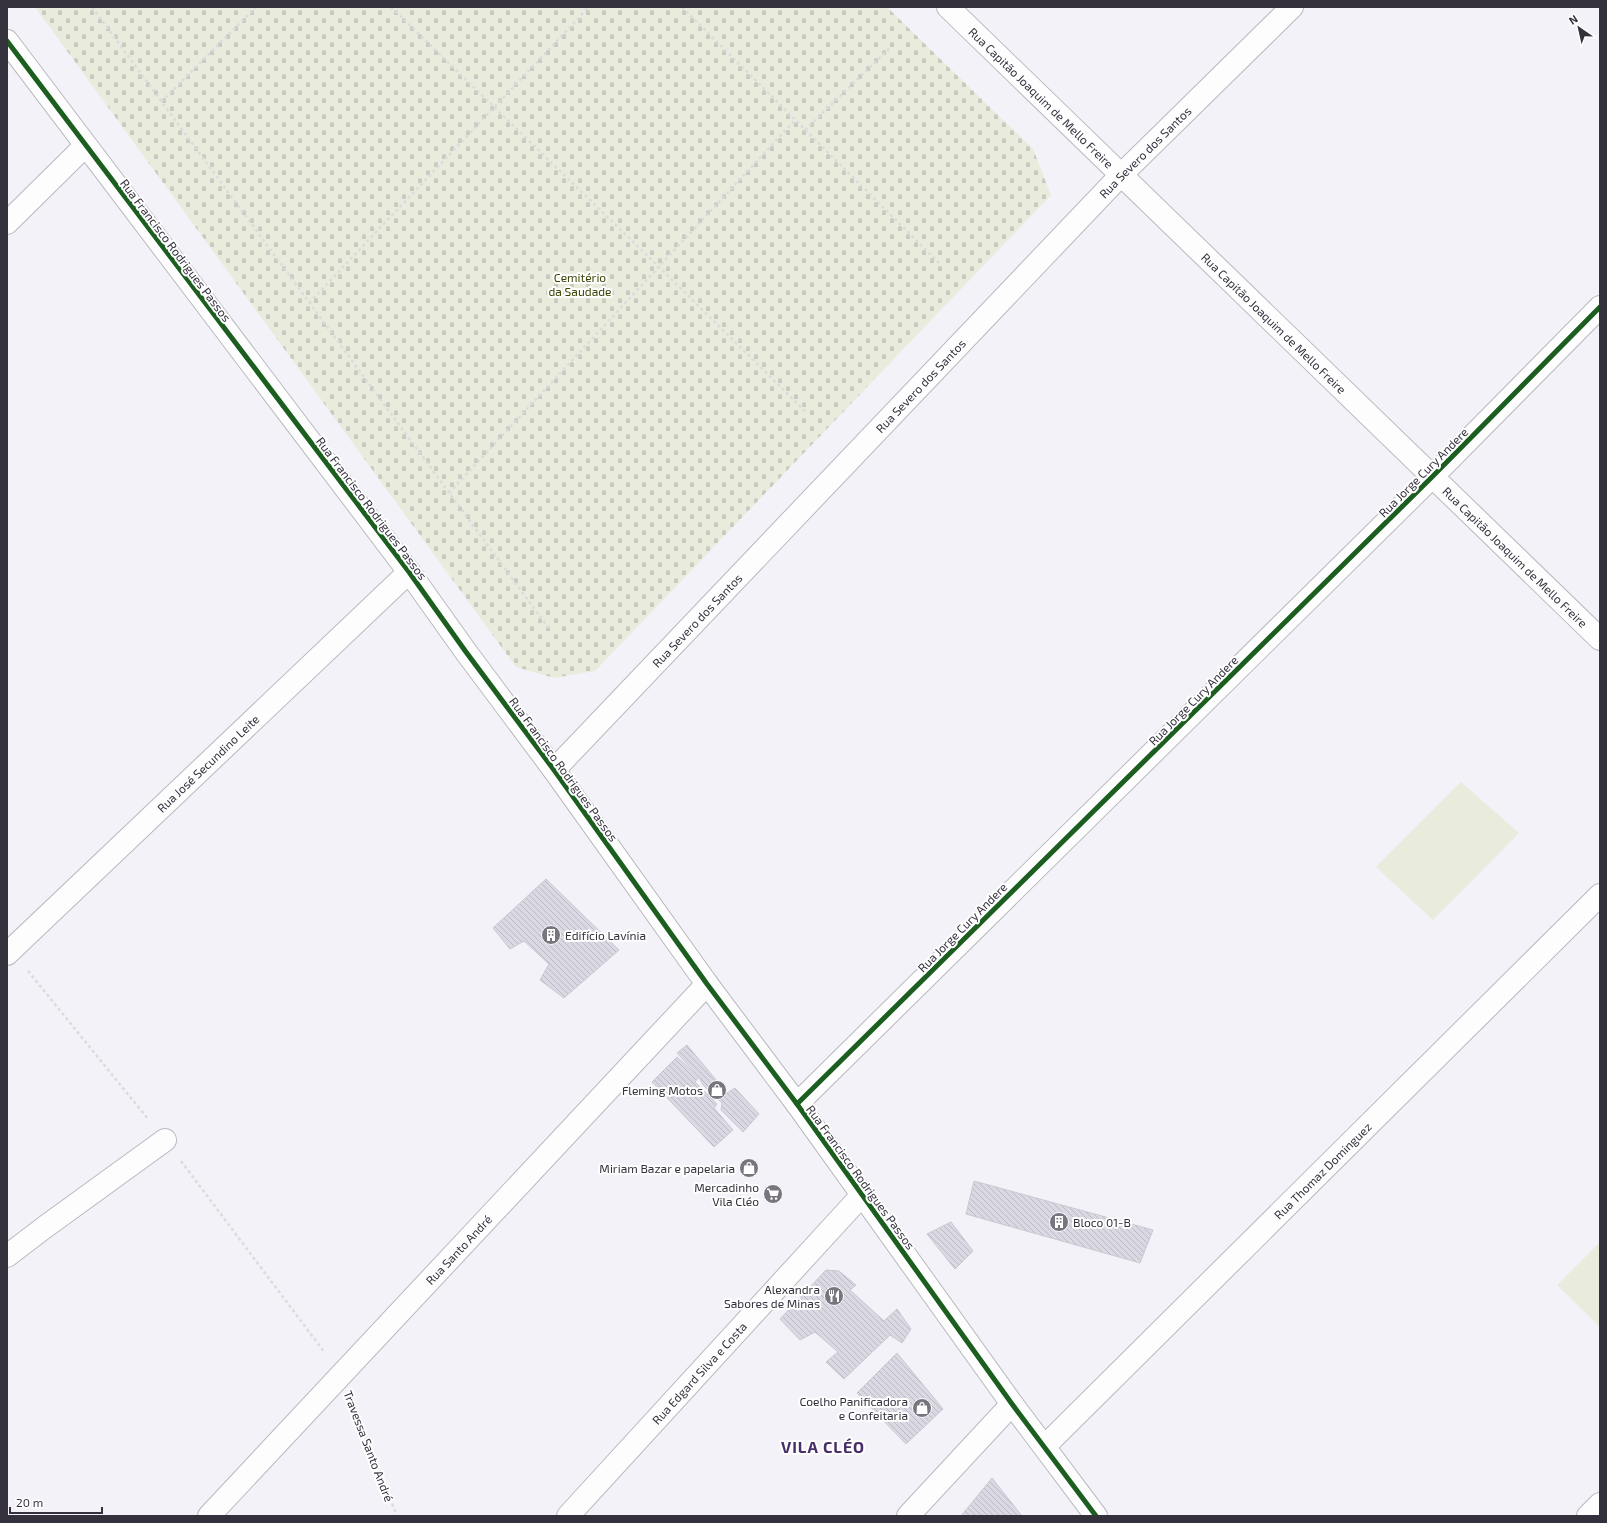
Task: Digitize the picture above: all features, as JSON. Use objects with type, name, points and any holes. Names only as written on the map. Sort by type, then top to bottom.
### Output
[{"type":"street","name":"Rua Capitão Joaquim de Mello Freire","points":[[948,7],[1600,638]]},
{"type":"street","name":"Rua Severo dos Santos","points":[[554,770],[1121,175],[1292,7]]},
{"type":"street","name":"Rua Francisco Rodrigues Passos","points":[[7,41],[408,572],[554,770],[707,984],[797,1104],[1012,1404],[1096,1516]]},
{"type":"street","points":[[7,223],[85,146]]},
{"type":"street","name":"Rua Jorge Cury Andere","points":[[797,1104],[1432,477],[1600,307]]},
{"type":"street","name":"Rua José Secundino Leite","points":[[7,954],[408,572]]},
{"type":"street","name":"Rua Thomaz Dominguez","points":[[1045,1446],[1600,895]]},
{"type":"street","name":"Rua Santo André","points":[[209,1516],[707,984]]},
{"type":"street","points":[[7,1256],[165,1140]]},
{"type":"street","name":"Rua Edgard Silva e Costa","points":[[568,1516],[862,1195]]},
{"type":"street","points":[[908,1516],[1012,1404]]},
{"type":"street","points":[[1588,1516],[1600,1504]]},
{"type":"path","points":[[92,7],[550,630]]},
{"type":"path","points":[[161,102],[256,7]]},
{"type":"path","points":[[391,7],[806,412]]},
{"type":"path","points":[[309,303],[590,7]]},
{"type":"path","points":[[682,7],[940,264]]},
{"type":"path","points":[[805,130],[891,47]]},
{"type":"path","points":[[449,494],[795,120]]},
{"type":"green space","name":"Cemitério da Saudade","points":[[35,7],[887,7],[1033,149],[1051,195],[595,671],[554,678],[516,667]]},
{"type":"green space","points":[[1461,782],[1519,833],[1433,920],[1376,867]]},
{"type":"green space","points":[[1600,1242],[1600,1327],[1557,1285]]},
{"type":"building","name":"Edifício Lavínia","points":[[546,879],[619,950],[564,998],[540,980],[549,964],[524,941],[510,949],[493,928]]},
{"type":"building","name":"Fleming Motos","points":[[687,1045],[727,1093],[735,1088],[759,1114],[743,1132],[721,1110],[722,1103],[703,1085],[699,1077],[677,1053]]},
{"type":"building","points":[[677,1057],[699,1077],[695,1082],[717,1104],[714,1108],[733,1130],[714,1147],[652,1082]]},
{"type":"building","name":"Bloco 01-B","points":[[974,1181],[1153,1230],[1140,1263],[966,1214]]},
{"type":"building","points":[[951,1222],[973,1251],[955,1269],[927,1234]]},
{"type":"building","points":[[826,1270],[839,1271],[856,1285],[850,1290],[884,1321],[897,1309],[911,1329],[902,1343],[890,1335],[844,1379],[826,1362],[838,1352],[815,1332],[800,1340],[780,1319]]},
{"type":"building","points":[[897,1353],[943,1409],[906,1444],[857,1393]]},
{"type":"building","points":[[992,1478],[1022,1516],[961,1516]]},
{"type":"cycle path","points":[[7,41],[409,572],[466,652],[554,770],[707,984],[797,1104],[1012,1404],[1096,1516]]},
{"type":"cycle path","points":[[797,1104],[1432,477],[1600,307]]},
{"type":"place","name":"Edifício Lavínia","points":[[551,935]]},
{"type":"place","name":"Fleming Motos","points":[[717,1090]]},
{"type":"place","name":"Miriam Bazar e papelaria","points":[[749,1168]]},
{"type":"place","name":"Mercadinho Vila Cléo","points":[[773,1194]]},
{"type":"place","name":"Bloco 01-B","points":[[1059,1222]]},
{"type":"place","name":"Alexandra Sabores de Minas","points":[[834,1296]]},
{"type":"place","name":"Coelho Panificadora e Confeitaria","points":[[922,1408]]},
{"type":"district","name":"VILA CLÉO","points":[[823,1446]]}]
